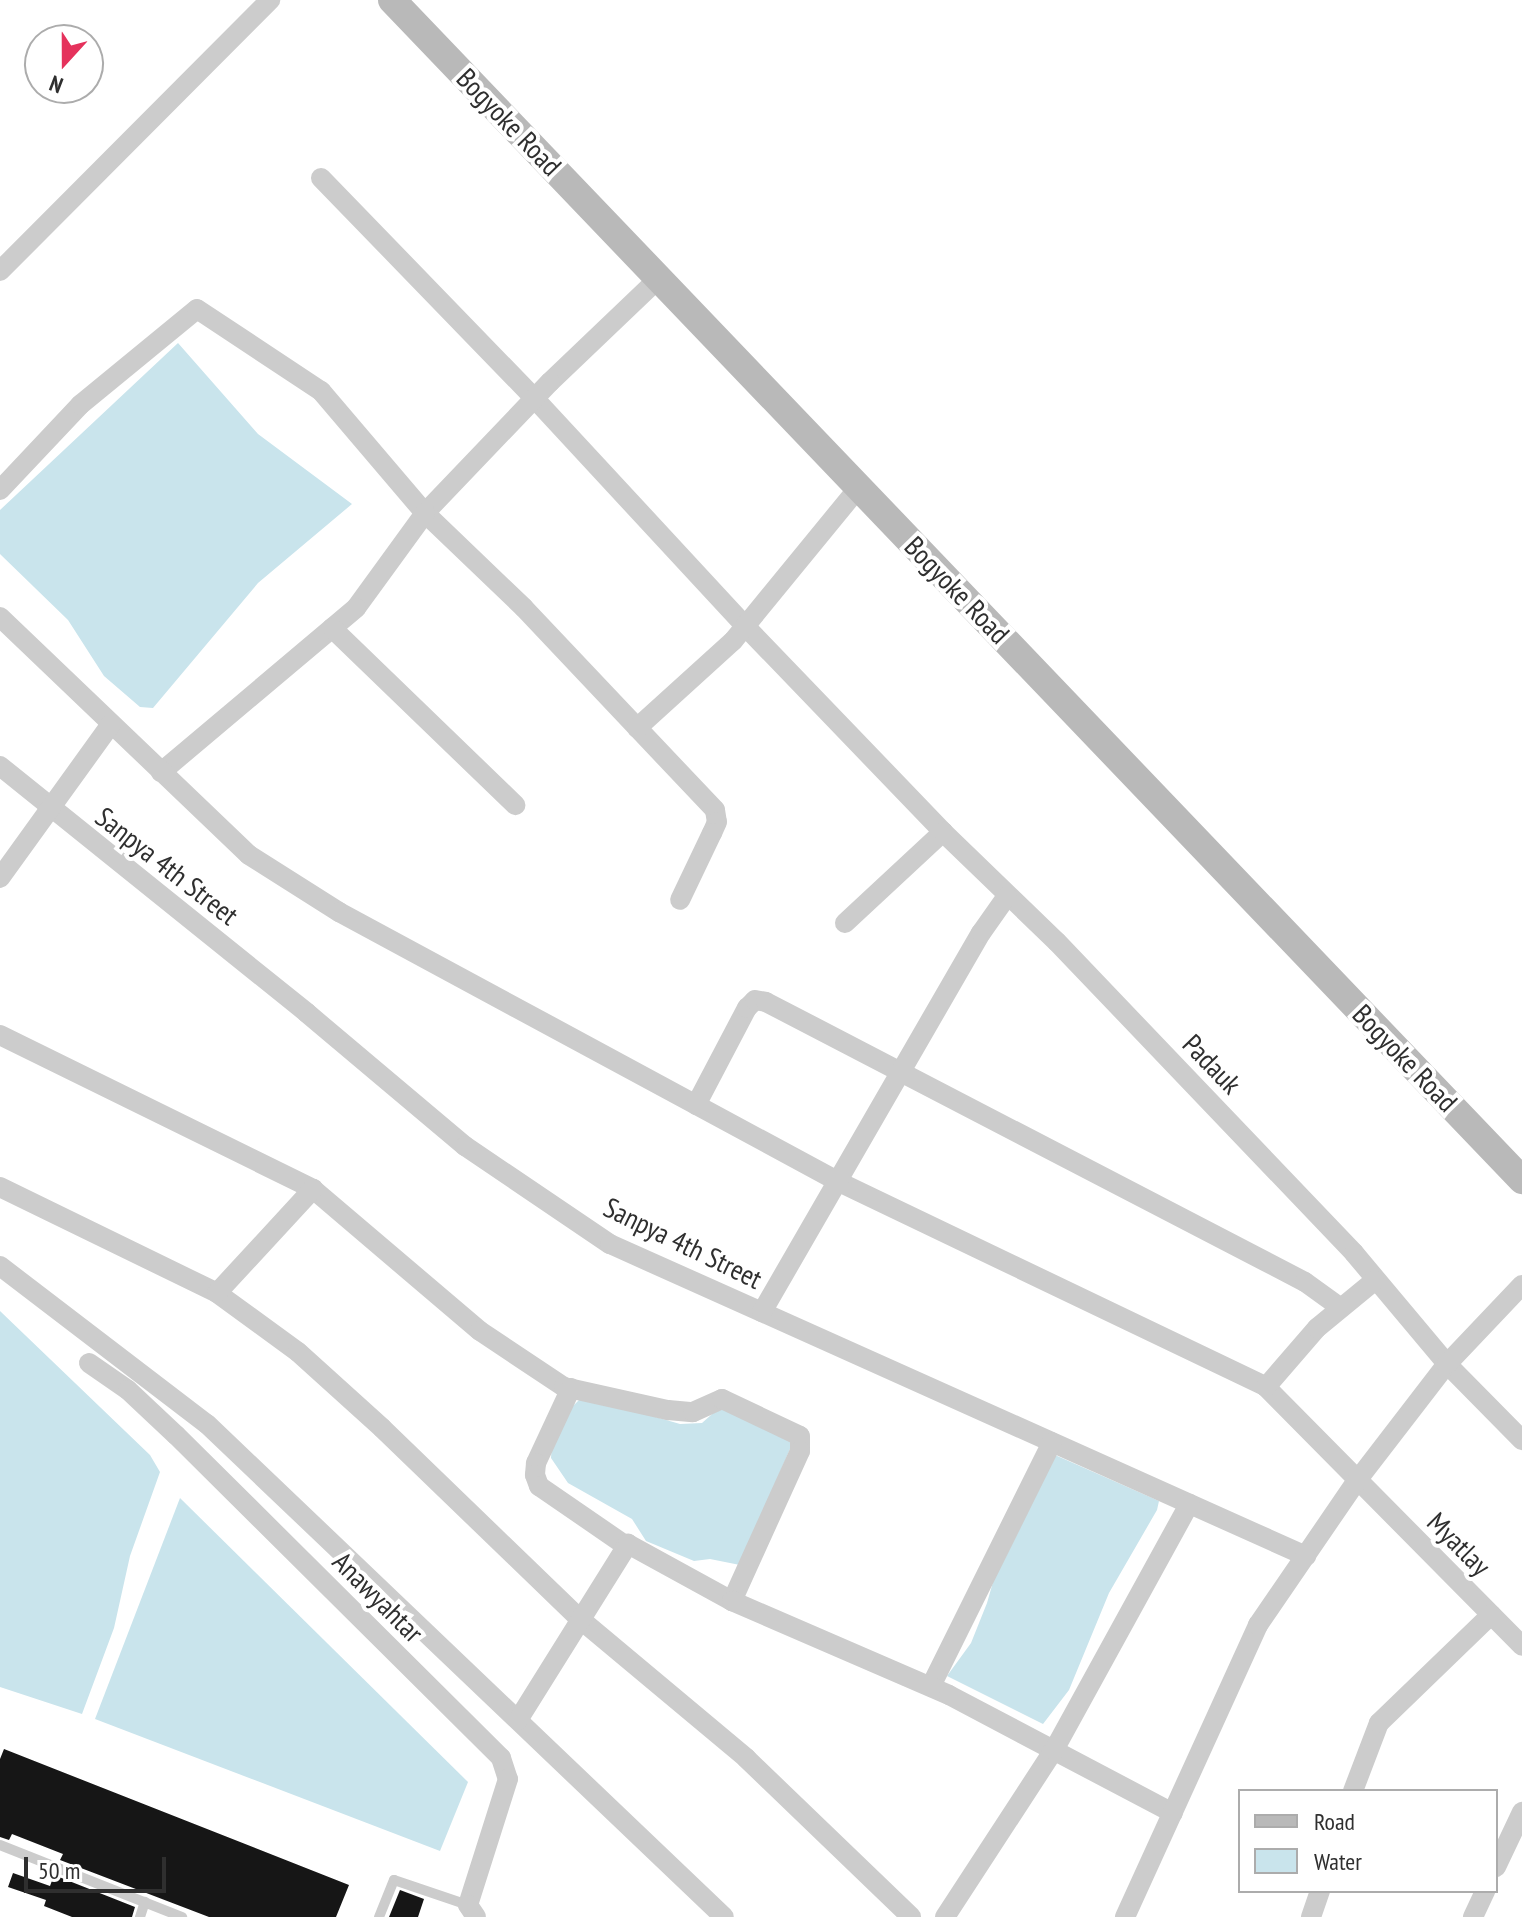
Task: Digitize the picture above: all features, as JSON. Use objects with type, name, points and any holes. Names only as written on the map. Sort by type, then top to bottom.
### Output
[{"type":"street","points":[[0,271],[270,0]]},
{"type":"street","name":"Bogyoke Road","points":[[392,0],[1522,1180]]},
{"type":"street","name":"Padauk","points":[[321,178],[535,399],[745,626],[943,832],[1057,942],[1354,1253],[1374,1281],[1447,1364],[1522,1440]]},
{"type":"street","points":[[161,772],[356,608],[425,513],[535,399],[659,278]]},
{"type":"street","points":[[0,490],[80,405],[197,309],[321,391],[425,513],[524,608],[715,810],[717,822],[680,900]]},
{"type":"street","points":[[637,728],[745,626],[859,487]]},
{"type":"street","points":[[1,621],[249,855],[339,912],[836,1180],[1266,1387],[1317,1328],[1374,1281]]},
{"type":"street","points":[[332,628],[515,805]]},
{"type":"street","points":[[0,878],[111,724]]},
{"type":"street","name":"Sanpya 4th Street","points":[[0,766],[307,1013],[465,1146],[610,1244],[1306,1556]]},
{"type":"street","points":[[845,923],[943,832]]},
{"type":"street","points":[[762,1312],[899,1071],[981,933],[1007,896]]},
{"type":"street","points":[[696,1105],[755,1000],[899,1071],[1305,1282],[1341,1308]]},
{"type":"street","points":[[0,1035],[313,1189],[480,1331],[554,1381],[571,1388],[668,1410],[693,1412],[722,1399],[800,1436],[800,1451],[732,1601]]},
{"type":"street","points":[[0,1187],[217,1293],[298,1352],[382,1428],[580,1619],[746,1758],[911,1917]]},
{"type":"street","points":[[217,1293],[313,1189]]},
{"type":"street","points":[[0,1266],[207,1424],[724,1917]]},
{"type":"street","points":[[1125,1917],[1258,1625],[1356,1482],[1447,1364],[1522,1285]]},
{"type":"street","name":"Anawyahtar","points":[[89,1363],[128,1390],[176,1435],[501,1758],[508,1779],[472,1911]]},
{"type":"street","name":"Myatlay","points":[[1266,1387],[1356,1482],[1522,1646]]},
{"type":"street","points":[[571,1388],[536,1463],[535,1475],[539,1486],[625,1545],[732,1601],[931,1686],[1173,1813]]},
{"type":"street","points":[[931,1686],[1052,1442]]},
{"type":"street","points":[[945,1917],[1054,1750],[1189,1504]]},
{"type":"street","points":[[518,1720],[625,1545]]},
{"type":"street","points":[[1354,1789],[1379,1723],[1491,1615]]},
{"type":"street","points":[[1498,1863],[1522,1812]]},
{"type":"street","points":[[1312,1917],[1319,1893]]},
{"type":"street","points":[[1473,1917],[1484,1893]]},
{"type":"lane","points":[[0,1845],[182,1917]]},
{"type":"lane","points":[[379,1917],[394,1880],[472,1911]]},
{"type":"lane","points":[[140,1917],[145,1902]]},
{"type":"water","points":[[178,343],[258,434],[352,504],[258,583],[153,708],[140,707],[104,676],[68,620],[0,554],[0,510]]},
{"type":"water","points":[[0,1311],[150,1455],[160,1472],[130,1556],[114,1628],[82,1714],[0,1687]]},
{"type":"water","points":[[583,1396],[680,1424],[702,1423],[720,1407],[793,1442],[740,1565],[710,1559],[694,1561],[646,1541],[632,1519],[568,1483],[551,1458],[552,1439],[566,1413]]},
{"type":"water","points":[[1055,1455],[1159,1501],[1157,1510],[1109,1593],[1069,1690],[1043,1724],[947,1676],[971,1643],[999,1561]]},
{"type":"water","points":[[180,1498],[468,1782],[440,1851],[95,1719]]},
{"type":"building","points":[[4,1749],[349,1885],[336,1917],[209,1917],[60,1860],[63,1854],[12,1834],[9,1840],[0,1837],[0,1759]]},
{"type":"building","points":[[13,1873],[50,1886],[54,1875],[135,1907],[132,1917],[72,1917],[44,1906],[46,1900],[8,1887]]},
{"type":"building","points":[[400,1890],[424,1899],[418,1917],[389,1917]]}]
